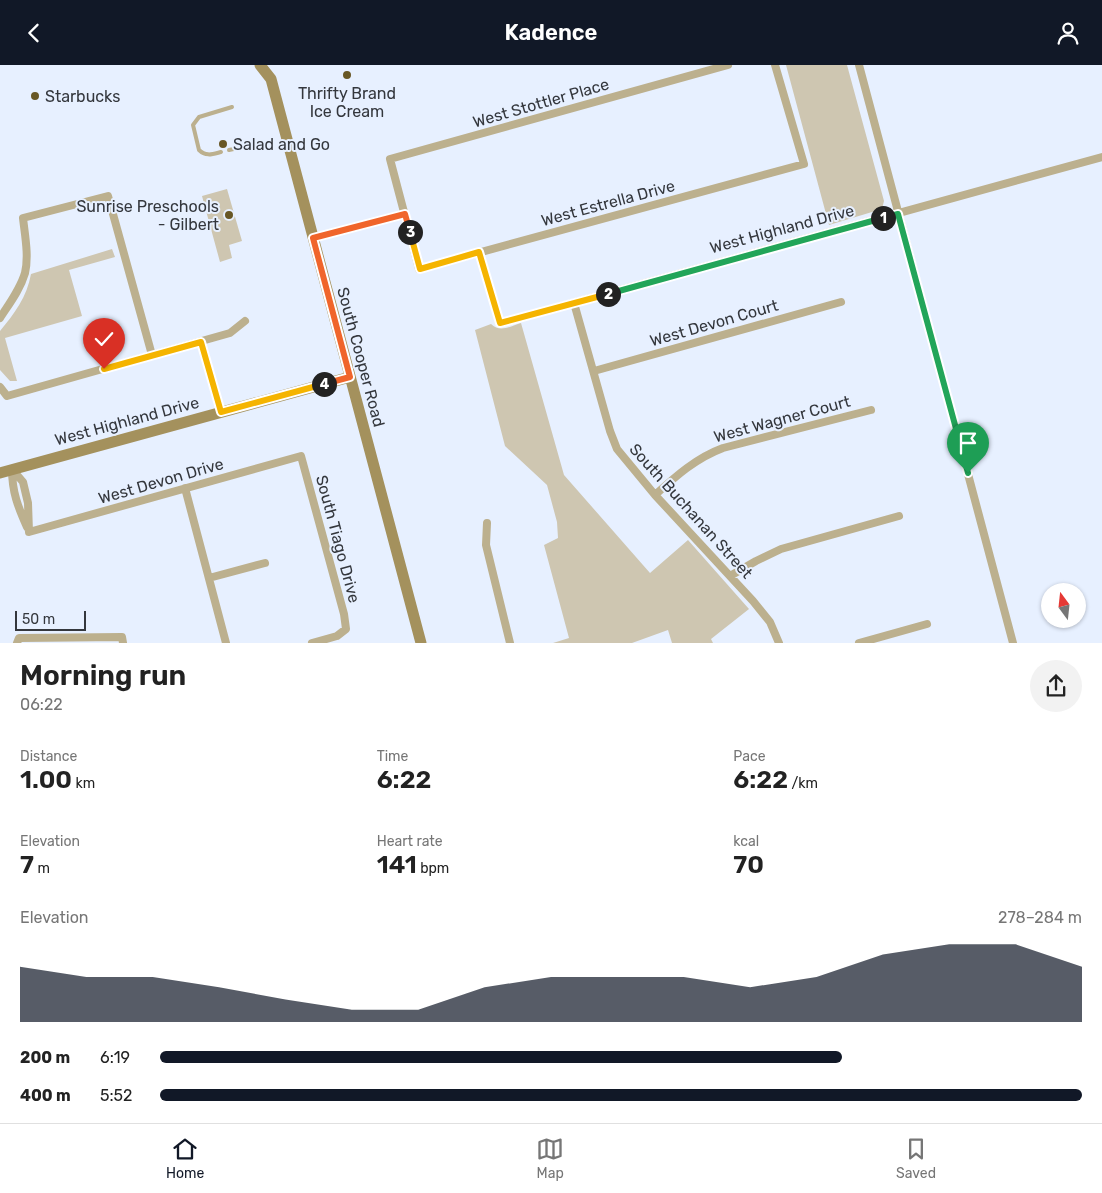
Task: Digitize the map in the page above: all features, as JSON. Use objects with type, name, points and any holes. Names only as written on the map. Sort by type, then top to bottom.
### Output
[{"type":"main road","name":"South Cooper Road","points":[[260,65],[271,79],[421,643]]},
{"type":"main road","name":"South Cooper Road","points":[[271,79],[274,65]]},
{"type":"main road","name":"West Highland Drive","points":[[0,473],[350,377]]},
{"type":"street","name":"West Stottler Place","points":[[405,214],[390,159],[728,65]]},
{"type":"street","name":"West Estrella Drive","points":[[405,214],[420,269],[804,164],[775,65]]},
{"type":"street","points":[[859,65],[1013,643]]},
{"type":"street","name":"West Highland Drive","points":[[479,252],[500,323],[1102,157]]},
{"type":"street","points":[[0,318],[13,299],[25,273],[27,245],[23,218],[108,196],[152,355]]},
{"type":"street","points":[[313,238],[405,214]]},
{"type":"street","name":"West Devon Court","points":[[594,371],[841,302]]},
{"type":"street","name":"South Buchanan Street","points":[[574,303],[610,431],[617,449],[655,495],[754,601],[770,622],[779,643]]},
{"type":"street","points":[[0,387],[7,396],[230,333],[245,321]]},
{"type":"street","points":[[201,342],[221,412]]},
{"type":"street","name":"West Wagner Court","points":[[655,495],[683,469],[705,455],[723,448],[871,410]]},
{"type":"street","name":"West Devon Drive","points":[[12,469],[12,486],[17,505],[29,532],[301,456]]},
{"type":"street","name":"South Tiago Drive","points":[[301,456],[344,614],[346,629],[337,636],[312,643]]},
{"type":"street","points":[[185,489],[226,643]]},
{"type":"street","points":[[730,577],[756,561],[781,549],[899,517]]},
{"type":"street","points":[[487,523],[486,545],[510,643]]},
{"type":"street","points":[[209,578],[265,563]]},
{"type":"street","points":[[859,643],[927,624]]},
{"type":"street","points":[[18,641],[123,640]]},
{"type":"lane","points":[[221,152],[208,155],[199,150],[194,125],[199,117],[232,107]]},
{"type":"lane","points":[[229,150],[243,147]]},
{"type":"shaded area","points":[[786,65],[847,65],[884,201],[882,209],[829,225]]},
{"type":"shaded area","points":[[227,189],[242,241],[229,245],[232,258],[220,262],[202,196]]},
{"type":"shaded area","points":[[112,249],[115,257],[69,270],[82,316],[5,338],[17,381],[10,381],[0,370],[0,331],[23,298],[31,274]]},
{"type":"shaded area","points":[[521,323],[564,475],[650,573],[688,540],[749,609],[711,639],[713,643],[672,643],[668,630],[632,643],[553,643],[569,638],[544,545],[558,538],[557,522],[547,485],[505,446],[475,330],[491,324],[494,327],[502,328]]},
{"type":"place","name":"Thrifty Brand Ice Cream","points":[[347,75]]},
{"type":"place","name":"Starbucks","points":[[35,96]]},
{"type":"place","name":"Salad and Go","points":[[223,144]]},
{"type":"place","name":"Sunrise Preschools - Gilbert","points":[[229,215]]},
{"type":"route","points":[[104,369],[201,342],[221,412],[350,377],[313,238],[405,214],[420,269],[479,252],[500,323],[898,214],[968,473]]}]
